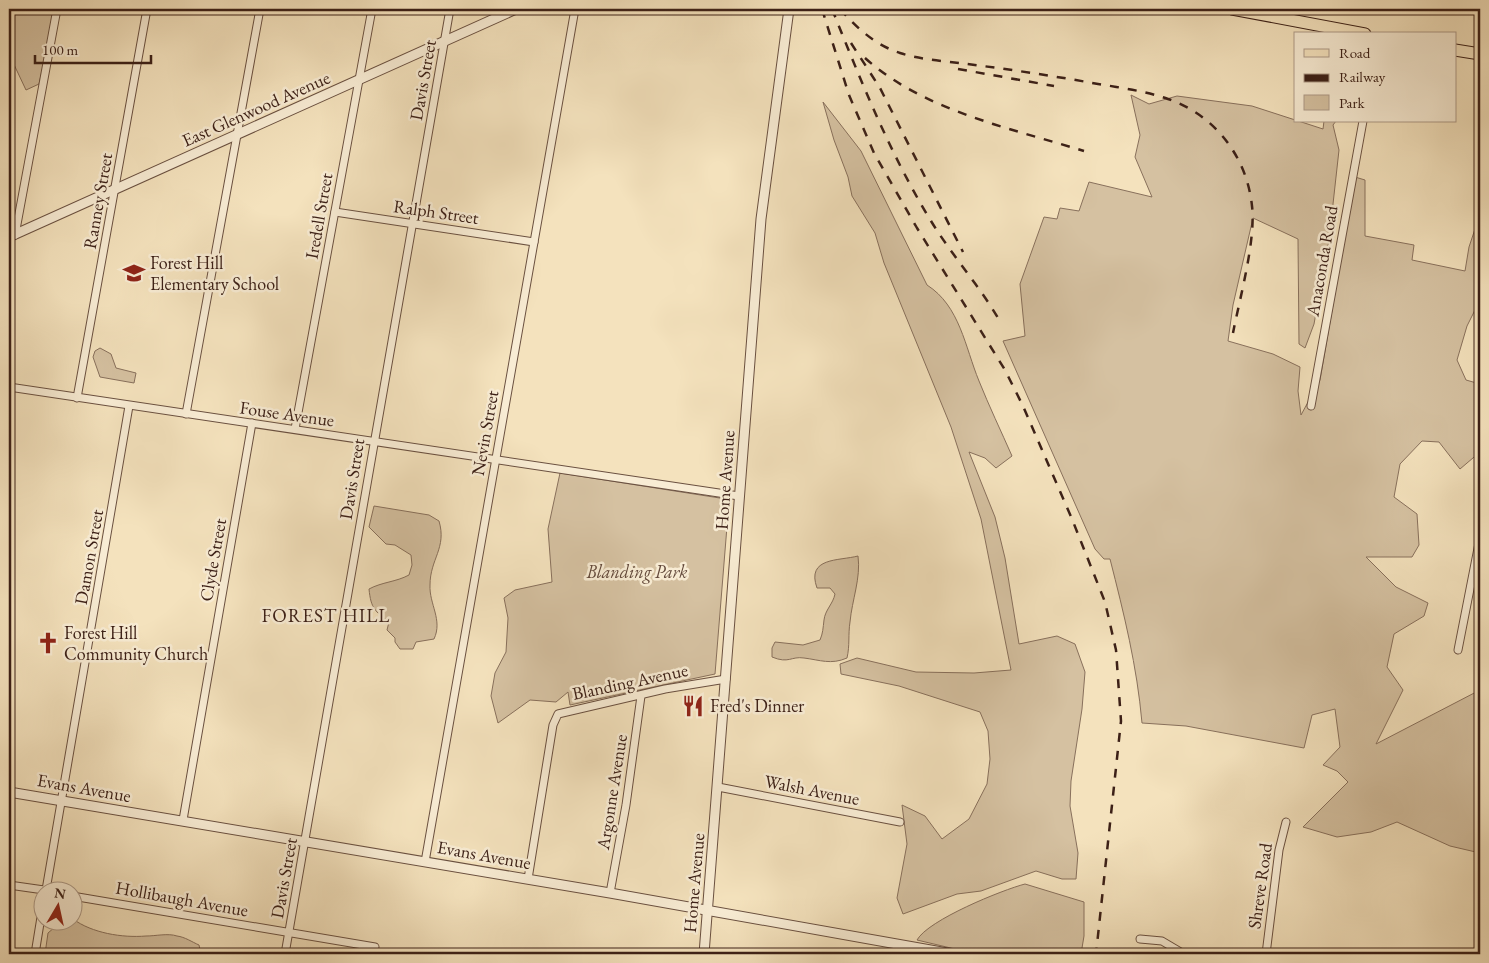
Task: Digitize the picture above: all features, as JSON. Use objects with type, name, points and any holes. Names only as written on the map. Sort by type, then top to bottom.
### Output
[{"type":"main road","points":[[1232,9],[1354,32]]},
{"type":"main road","points":[[1456,50],[1480,54]]},
{"type":"street","points":[[12,236],[57,9]]},
{"type":"street","name":"Ranney Street","points":[[77,398],[147,9]]},
{"type":"street","points":[[186,414],[260,9]]},
{"type":"street","name":"Iredell Street","points":[[295,429],[372,9]]},
{"type":"street","name":"Davis Street","points":[[285,954],[450,9]]},
{"type":"street","name":"East Glenwood Avenue","points":[[12,236],[516,9]]},
{"type":"street","name":"Nevin Street","points":[[425,862],[575,9]]},
{"type":"street","name":"Home Avenue","points":[[704,954],[761,219],[789,9]]},
{"type":"street","name":"Anaconda Road","points":[[1311,406],[1364,122]]},
{"type":"street","name":"Ralph Street","points":[[335,212],[534,242]]},
{"type":"street","name":"Fouse Avenue","points":[[9,388],[739,496]]},
{"type":"street","name":"Damon Street","points":[[47,880],[129,406]]},
{"type":"street","name":"Clyde Street","points":[[183,820],[252,423]]},
{"type":"street","points":[[1458,650],[1480,538]]},
{"type":"street","name":"Blanding Avenue","points":[[528,879],[555,719],[558,714],[726,679]]},
{"type":"street","name":"Argonne Avenue","points":[[610,893],[627,795],[641,696]]},
{"type":"street","name":"Walsh Avenue","points":[[718,787],[900,822]]},
{"type":"street","name":"Evans Avenue","points":[[9,792],[610,893],[953,954]]},
{"type":"street","name":"Shreve Road","points":[[1266,954],[1279,850],[1286,822]]},
{"type":"street","points":[[9,885],[32,888]]},
{"type":"street","name":"Hollibaugh Avenue","points":[[82,898],[375,947]]},
{"type":"street","points":[[35,954],[39,930]]},
{"type":"street","points":[[1140,939],[1162,941],[1184,954]]},
{"type":"green space","points":[[9,9],[56,9],[39,84],[26,90],[9,54]]},
{"type":"green space","points":[[1131,95],[1149,104],[1177,96],[1252,106],[1294,120],[1294,122],[1301,122],[1323,129],[1324,122],[1335,122],[1333,125],[1339,150],[1329,240],[1314,324],[1305,348],[1299,344],[1298,239],[1253,218],[1233,305],[1228,341],[1273,354],[1300,367],[1298,391],[1301,415],[1320,380],[1355,177],[1365,180],[1365,236],[1414,245],[1412,260],[1465,271],[1469,247],[1480,214],[1480,300],[1467,326],[1457,360],[1466,380],[1480,384],[1480,452],[1460,469],[1439,442],[1422,441],[1400,464],[1394,497],[1417,514],[1419,545],[1412,557],[1366,557],[1396,587],[1428,603],[1424,616],[1394,634],[1387,667],[1403,690],[1376,744],[1480,690],[1480,853],[1450,846],[1397,822],[1371,832],[1337,837],[1303,827],[1348,782],[1337,771],[1323,765],[1340,747],[1335,709],[1312,715],[1304,748],[1186,726],[1142,723],[1125,620],[1110,559],[1104,559],[1095,549],[1003,341],[1025,336],[1020,284],[1044,217],[1057,219],[1060,208],[1079,211],[1089,182],[1152,197],[1135,157],[1140,135]]},
{"type":"green space","points":[[823,102],[861,151],[927,285],[947,304],[954,316],[983,390],[1012,456],[996,468],[985,458],[969,452],[995,517],[1005,558],[1019,644],[1057,636],[1075,644],[1085,672],[1082,709],[1071,781],[1070,806],[1078,853],[1076,879],[1062,879],[1036,871],[981,891],[957,894],[903,914],[897,898],[907,844],[902,805],[925,816],[942,839],[969,819],[987,784],[990,759],[988,731],[980,712],[899,686],[841,674],[840,664],[857,658],[916,672],[974,673],[1011,670],[981,519],[951,427],[884,263],[875,233],[852,196],[848,177],[834,140]]},
{"type":"green space","points":[[100,348],[111,354],[116,368],[136,373],[134,383],[100,377],[93,357],[95,351]]},
{"type":"green space","name":"Blanding Park","points":[[560,473],[726,499],[729,502],[715,674],[570,705],[568,692],[556,702],[530,700],[498,723],[491,696],[495,673],[506,652],[508,618],[504,598],[515,590],[552,582],[548,529]]},
{"type":"green space","points":[[374,506],[429,515],[439,521],[441,539],[430,585],[437,625],[436,632],[434,639],[416,642],[413,649],[400,649],[395,642],[395,638],[387,630],[389,622],[377,612],[371,601],[369,589],[409,575],[412,565],[411,555],[395,545],[386,544],[369,527]]},
{"type":"green space","points":[[858,556],[859,564],[849,627],[847,658],[831,662],[800,658],[782,660],[772,657],[772,648],[775,642],[803,645],[820,640],[825,616],[835,594],[830,588],[817,588],[816,571],[826,562]]},
{"type":"green space","points":[[1025,884],[1084,902],[1084,936],[1081,954],[976,954],[917,940],[924,932],[950,915],[1000,892]]},
{"type":"green space","points":[[82,924],[108,934],[137,936],[170,935],[186,938],[199,945],[201,954],[45,954],[48,933],[52,930],[82,930]]},
{"type":"railway","points":[[822,9],[849,95],[874,153],[917,228],[1005,370],[1023,406],[1072,519],[1105,602],[1116,650],[1121,721],[1096,954]]},
{"type":"railway","points":[[832,9],[877,117],[902,170],[939,233],[998,318]]},
{"type":"railway","points":[[840,9],[867,35],[891,50],[900,53],[925,59],[1027,72],[1139,91],[1185,106],[1214,127],[1236,155],[1249,188],[1252,206],[1253,220],[1250,252],[1233,333]]},
{"type":"railway","points":[[851,43],[880,88],[963,252]]},
{"type":"railway","points":[[865,58],[888,76],[914,92],[941,105],[969,116],[1084,151]]},
{"type":"railway","points":[[958,69],[1054,86]]},
{"type":"place","name":"Forest Hill Elementary School","points":[[134,273]]},
{"type":"place","name":"Forest Hill Community Church","points":[[48,643]]},
{"type":"place","name":"Fred's Dinner","points":[[693,706]]},
{"type":"district","name":"FOREST HILL","points":[[326,615]]}]
